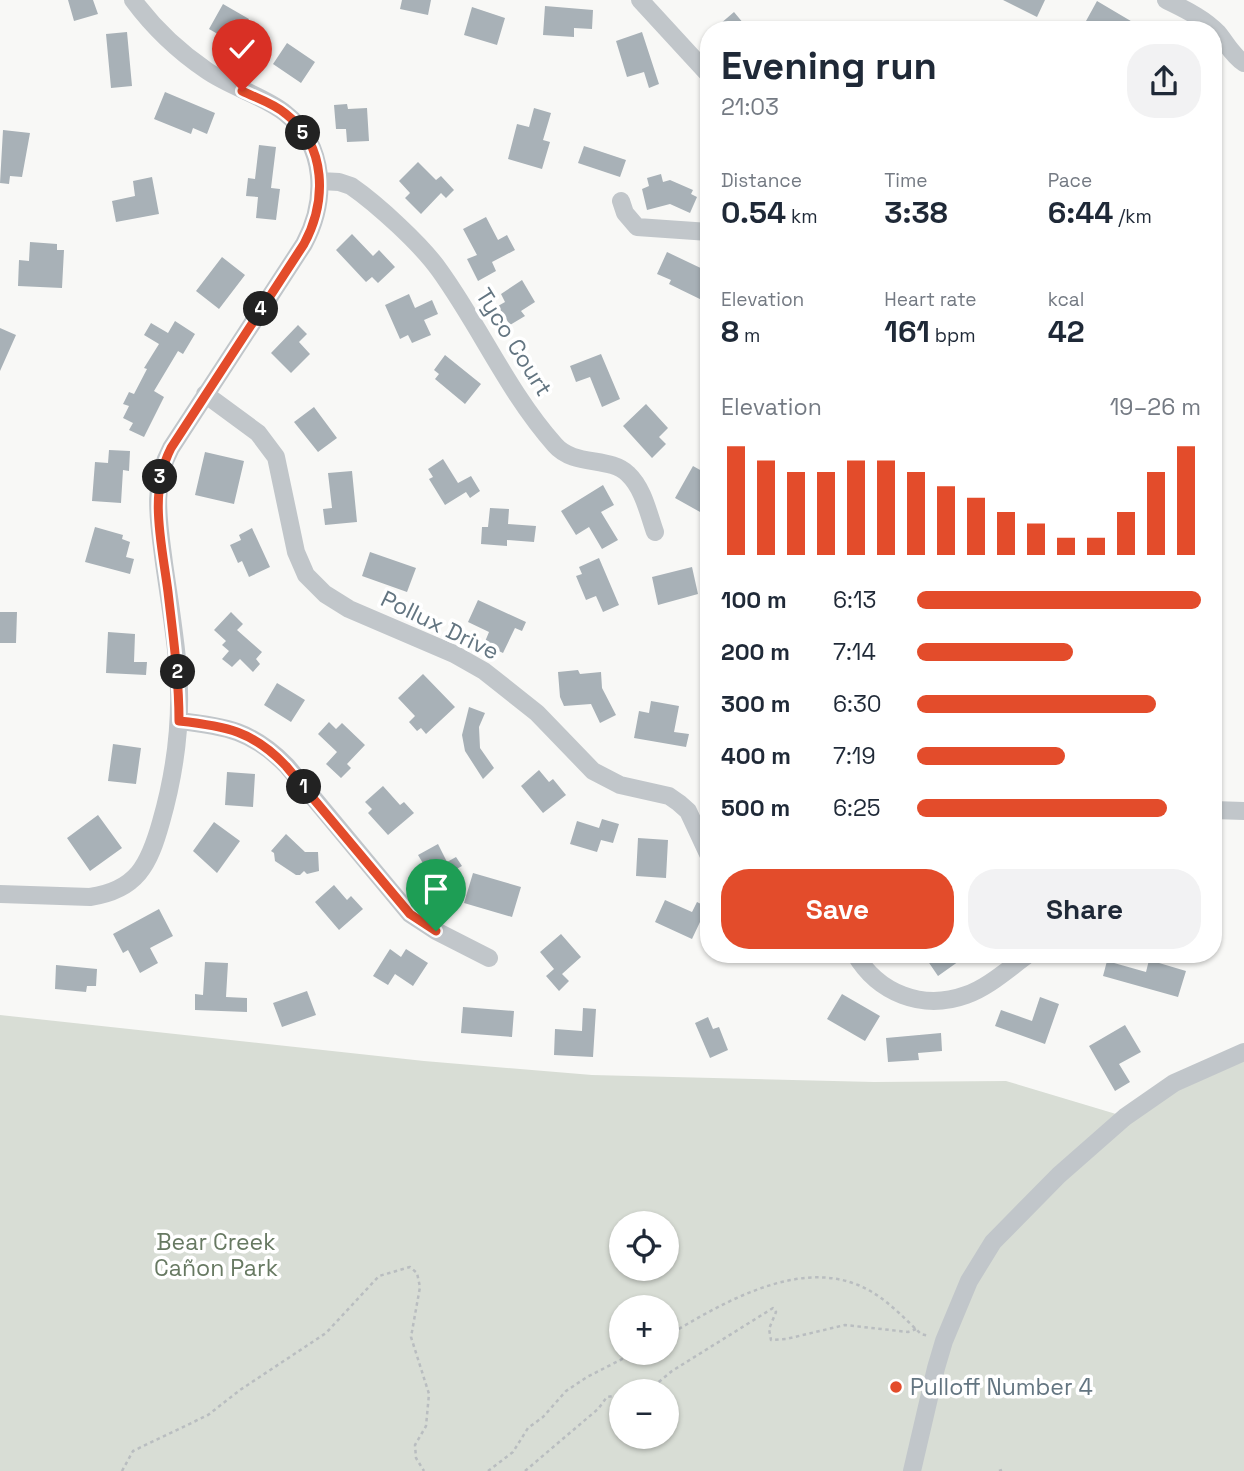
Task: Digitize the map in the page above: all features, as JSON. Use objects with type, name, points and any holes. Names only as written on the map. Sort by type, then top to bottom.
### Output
[{"type":"street","points":[[0,894],[90,897],[116,891],[136,877],[146,865],[162,817],[175,760],[179,721],[178,668],[158,513],[158,486],[165,460],[311,230],[319,202],[318,166],[306,138],[285,113],[204,69],[160,32],[133,0]]},
{"type":"street","points":[[640,0],[700,65]]},
{"type":"street","points":[[1166,0],[1203,21]]},
{"type":"street","points":[[1222,39],[1244,63]]},
{"type":"street","name":"Tyco Court","points":[[320,181],[339,182],[358,191],[428,256],[461,302],[515,407],[563,454],[625,471],[638,486],[654,532]]},
{"type":"street","points":[[621,201],[625,213],[637,227],[700,231]]},
{"type":"street","name":"Pollux Drive","points":[[205,394],[258,433],[276,457],[296,552],[314,586],[349,609],[454,654],[484,671],[519,697],[583,763],[606,779],[669,796],[679,803],[688,811],[700,837]]},
{"type":"street","points":[[179,721],[223,726],[266,747],[286,766],[410,914],[436,931],[489,958]]},
{"type":"street","points":[[1222,810],[1244,811]]},
{"type":"street","points":[[861,963],[866,971],[893,992],[925,1001],[939,1001],[967,995],[1016,963]]},
{"type":"street","points":[[912,1471],[944,1341],[969,1281],[993,1242],[1059,1175],[1125,1117],[1174,1083],[1244,1052]]},
{"type":"path","points":[[122,1471],[133,1451],[208,1415],[240,1390],[326,1333],[379,1276],[410,1268],[417,1273],[420,1287],[411,1337],[429,1394],[426,1426],[415,1446],[416,1458],[424,1471]]},
{"type":"path","points":[[679,1329],[710,1311],[758,1290],[813,1276],[857,1285],[881,1298],[921,1334],[944,1341]]},
{"type":"path","points":[[662,1379],[774,1308],[776,1312],[769,1329],[771,1340],[845,1325],[908,1332],[916,1329]]},
{"type":"path","points":[[488,1471],[513,1452],[528,1428],[543,1417],[566,1391],[610,1365]]},
{"type":"path","points":[[525,1471],[609,1397]]},
{"type":"green space","name":"Bear Creek Cañon Park","points":[[0,1015],[424,1061],[592,1075],[874,1082],[1006,1081],[1116,1114],[1172,1093],[1244,1060],[1244,1471],[0,1471]]},
{"type":"building","points":[[68,0],[93,0],[98,14],[74,21]]},
{"type":"building","points":[[402,0],[431,0],[428,15],[400,9]]},
{"type":"building","points":[[1003,0],[1045,0],[1037,17]]},
{"type":"building","points":[[1097,1],[1131,21],[1086,21]]},
{"type":"building","points":[[223,4],[249,19],[245,26],[252,31],[242,48],[209,29]]},
{"type":"building","points":[[545,6],[593,10],[592,29],[574,28],[574,37],[543,35]]},
{"type":"building","points":[[472,7],[505,18],[497,45],[464,35]]},
{"type":"building","points":[[734,12],[742,21],[724,21]]},
{"type":"building","points":[[127,32],[132,86],[111,88],[106,34]]},
{"type":"building","points":[[642,32],[659,84],[649,88],[644,72],[627,77],[616,41]]},
{"type":"building","points":[[287,43],[315,62],[301,83],[273,64]]},
{"type":"building","points":[[165,92],[215,113],[207,134],[193,128],[191,134],[154,119]]},
{"type":"building","points":[[347,104],[348,109],[367,108],[369,141],[347,142],[346,129],[336,129],[334,105]]},
{"type":"building","points":[[534,108],[551,113],[543,140],[550,142],[542,169],[508,159],[517,124],[529,127]]},
{"type":"building","points":[[3,130],[30,133],[22,177],[10,176],[9,184],[0,183]]},
{"type":"building","points":[[259,145],[276,147],[271,188],[280,189],[276,220],[256,218],[258,197],[246,196],[248,178],[255,179]]},
{"type":"building","points":[[584,146],[626,160],[620,177],[578,163]]},
{"type":"building","points":[[418,162],[436,180],[441,176],[454,190],[446,198],[441,193],[421,214],[405,198],[410,193],[399,181]]},
{"type":"building","points":[[661,174],[663,182],[670,180],[693,190],[691,194],[697,197],[690,213],[670,204],[647,210],[642,189],[649,186],[647,178]]},
{"type":"building","points":[[152,177],[159,214],[116,222],[112,201],[135,196],[133,181]]},
{"type":"building","points":[[486,217],[498,240],[507,235],[515,250],[492,262],[496,271],[478,281],[467,259],[477,255],[463,229]]},
{"type":"building","points":[[352,234],[373,256],[379,250],[395,267],[378,283],[372,277],[366,282],[336,250]]},
{"type":"building","points":[[30,242],[57,244],[57,250],[64,250],[62,288],[18,286],[19,260],[29,261]]},
{"type":"building","points":[[667,252],[700,268],[700,299],[669,284],[671,280],[657,274]]},
{"type":"building","points":[[222,257],[245,275],[219,309],[196,291]]},
{"type":"building","points":[[522,280],[535,302],[521,311],[525,316],[510,325],[498,306],[505,302],[501,294]]},
{"type":"building","points":[[409,294],[415,308],[432,300],[438,314],[424,320],[431,335],[412,343],[408,335],[400,339],[385,305]]},
{"type":"building","points":[[175,321],[195,334],[183,354],[178,351],[154,391],[164,397],[144,437],[129,430],[133,423],[123,418],[129,406],[123,404],[129,392],[134,394],[147,369],[144,368],[159,344],[144,335],[151,323],[168,333]]},
{"type":"building","points":[[298,325],[307,334],[299,342],[310,354],[291,373],[271,353]]},
{"type":"building","points":[[0,328],[16,335],[0,371]]},
{"type":"building","points":[[601,354],[620,399],[602,407],[590,377],[576,382],[570,366]]},
{"type":"building","points":[[445,355],[481,384],[465,404],[435,379],[439,374],[434,370]]},
{"type":"building","points":[[646,404],[668,428],[659,437],[666,444],[652,458],[623,426]]},
{"type":"building","points":[[314,407],[337,438],[318,452],[294,422]]},
{"type":"building","points":[[109,450],[130,451],[129,471],[123,470],[121,503],[92,501],[95,462],[108,463]]},
{"type":"building","points":[[205,452],[244,461],[234,504],[195,495]]},
{"type":"building","points":[[443,459],[458,483],[471,476],[480,491],[470,498],[466,492],[445,505],[429,479],[433,477],[428,469]]},
{"type":"building","points":[[693,466],[700,470],[700,512],[675,498]]},
{"type":"building","points":[[352,471],[357,522],[325,525],[323,509],[332,508],[328,473]]},
{"type":"building","points":[[603,485],[614,505],[601,512],[618,540],[602,549],[589,527],[576,535],[561,511]]},
{"type":"building","points":[[490,508],[509,509],[508,524],[536,526],[534,542],[507,540],[507,546],[481,544],[482,527],[488,527]]},
{"type":"building","points":[[95,527],[123,535],[122,539],[130,542],[126,557],[134,559],[130,574],[85,562]]},
{"type":"building","points":[[252,528],[270,567],[249,577],[242,561],[238,563],[230,545],[241,540],[239,535]]},
{"type":"building","points":[[370,552],[416,568],[407,592],[362,576]]},
{"type":"building","points":[[599,558],[619,605],[603,612],[596,596],[586,600],[576,576],[582,574],[579,567]]},
{"type":"building","points":[[692,567],[698,594],[658,605],[652,577]]},
{"type":"building","points":[[478,600],[526,622],[522,631],[515,628],[503,653],[484,644],[489,632],[468,622]]},
{"type":"building","points":[[0,612],[17,612],[16,643],[0,643]]},
{"type":"building","points":[[231,612],[243,624],[237,630],[262,652],[256,659],[260,664],[253,672],[240,659],[232,667],[222,659],[229,651],[222,645],[226,641],[214,630]]},
{"type":"building","points":[[108,632],[135,634],[134,662],[147,662],[146,675],[106,673]]},
{"type":"building","points":[[578,670],[580,674],[601,672],[602,688],[616,715],[600,723],[591,704],[564,706],[560,697],[558,672]]},
{"type":"building","points":[[423,674],[455,707],[426,734],[421,728],[417,731],[409,722],[415,716],[398,698]]},
{"type":"building","points":[[277,683],[305,700],[291,722],[264,705]]},
{"type":"building","points":[[651,701],[679,706],[674,732],[689,734],[686,747],[634,738],[639,711],[649,713]]},
{"type":"building","points":[[469,707],[485,713],[479,727],[480,748],[494,768],[483,779],[465,751],[462,735]]},
{"type":"building","points":[[329,722],[336,729],[342,723],[365,745],[347,764],[351,768],[341,778],[326,764],[337,752],[318,734]]},
{"type":"building","points":[[113,744],[141,748],[136,784],[108,781]]},
{"type":"building","points":[[539,770],[549,782],[553,779],[566,795],[543,813],[521,786]]},
{"type":"building","points":[[227,772],[255,774],[253,807],[225,805]]},
{"type":"building","points":[[383,786],[400,805],[404,802],[414,813],[388,835],[368,813],[372,809],[365,802]]},
{"type":"building","points":[[98,815],[122,848],[90,871],[67,838]]},
{"type":"building","points":[[602,819],[619,824],[613,843],[601,840],[597,852],[570,844],[577,821],[599,828]]},
{"type":"building","points":[[214,822],[240,841],[217,873],[193,851]]},
{"type":"building","points":[[286,834],[305,852],[318,852],[319,871],[307,874],[304,871],[296,875],[275,861],[271,851]]},
{"type":"building","points":[[638,838],[668,840],[666,878],[636,876]]},
{"type":"building","points":[[438,844],[447,862],[456,857],[462,866],[442,877],[449,889],[437,896],[423,872],[427,870],[418,855]]},
{"type":"building","points":[[473,873],[521,887],[512,917],[464,903]]},
{"type":"building","points":[[334,885],[347,900],[351,896],[363,909],[339,930],[315,902]]},
{"type":"building","points":[[665,900],[692,912],[697,902],[700,904],[700,922],[692,939],[655,922]]},
{"type":"building","points":[[159,909],[173,936],[150,948],[158,963],[140,973],[128,950],[123,953],[113,934]]},
{"type":"building","points":[[561,934],[581,957],[562,974],[569,981],[559,991],[546,976],[554,969],[540,952]]},
{"type":"building","points":[[390,949],[401,957],[406,949],[428,963],[413,986],[395,974],[388,985],[373,976]]},
{"type":"building","points":[[205,962],[228,963],[226,997],[247,998],[247,1012],[195,1010],[195,994],[203,995]]},
{"type":"building","points":[[929,963],[956,963],[938,976]]},
{"type":"building","points":[[1106,963],[1146,972],[1148,963],[1159,963],[1186,971],[1178,997],[1103,976]]},
{"type":"building","points":[[56,965],[97,969],[96,986],[87,986],[86,992],[55,989]]},
{"type":"building","points":[[307,991],[316,1015],[282,1027],[273,1003]]},
{"type":"building","points":[[842,994],[880,1016],[865,1041],[827,1019]]},
{"type":"building","points":[[1040,997],[1059,1004],[1045,1044],[995,1026],[1001,1010],[1032,1021]]},
{"type":"building","points":[[463,1007],[514,1011],[512,1037],[461,1033]]},
{"type":"building","points":[[583,1008],[596,1009],[593,1057],[554,1055],[555,1029],[582,1031]]},
{"type":"building","points":[[708,1017],[713,1029],[719,1027],[728,1050],[710,1058],[695,1023]]},
{"type":"building","points":[[1125,1025],[1141,1052],[1119,1064],[1130,1082],[1115,1091],[1089,1046]]},
{"type":"building","points":[[941,1033],[942,1051],[918,1053],[919,1060],[888,1062],[886,1038]]},
{"type":"place","name":"Pulloff Number 4","points":[[896,1387]]},
{"type":"route","points":[[242,91],[285,113],[306,138],[318,166],[319,202],[316,218],[304,244],[171,448],[161,473],[158,513],[178,668],[179,721],[223,726],[252,737],[266,747],[286,766],[410,914],[436,931]]}]
